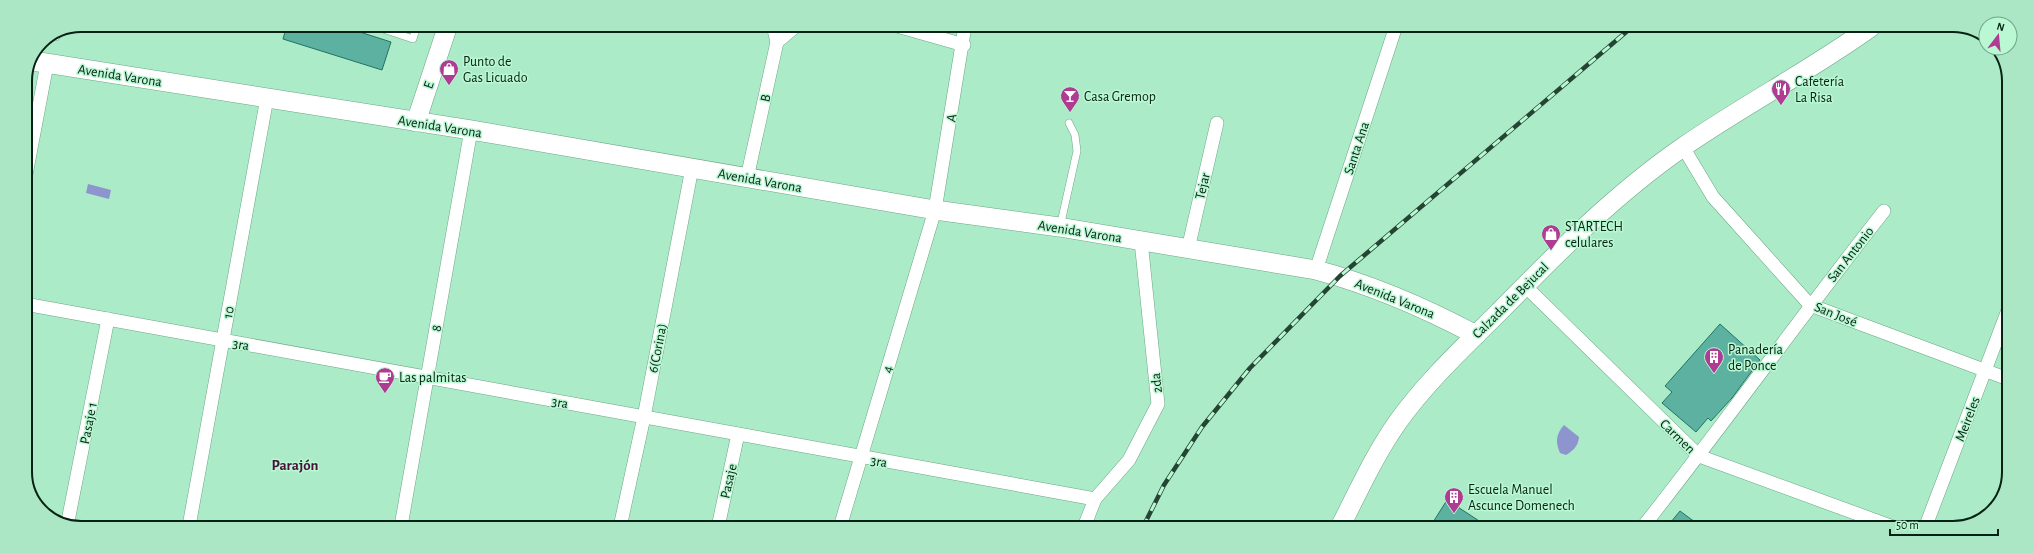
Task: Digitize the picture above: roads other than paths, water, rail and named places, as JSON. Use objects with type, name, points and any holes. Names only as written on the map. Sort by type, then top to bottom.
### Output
[{"type":"street","name":"E","points":[[416,122],[446,32]]},
{"type":"street","points":[[776,32],[778,42],[789,32]]},
{"type":"street","points":[[918,32],[964,45]]},
{"type":"street","name":"A","points":[[935,210],[964,45],[965,32]]},
{"type":"street","name":"Santa Ana","points":[[1316,270],[1394,32]]},
{"type":"street","name":"Calzada de Bejucal","points":[[1343,521],[1372,463],[1398,422],[1425,389],[1476,335],[1577,233],[1631,185],[1683,147],[1863,32]]},
{"type":"street","name":"B","points":[[746,178],[778,42]]},
{"type":"street","name":"Avenida Varona","points":[[40,62],[471,130],[935,210],[1060,228],[1316,270],[1340,276],[1446,319],[1476,335]]},
{"type":"street","points":[[32,125],[40,62]]},
{"type":"street","name":"10","points":[[190,521],[267,98]]},
{"type":"street","name":"Tejar","points":[[1188,249],[1217,123]]},
{"type":"street","name":"8","points":[[403,521],[471,130]]},
{"type":"street","name":"San José","points":[[1683,147],[1713,197],[1810,305],[2002,377]]},
{"type":"street","name":"6(Corina)","points":[[621,521],[644,417],[692,168]]},
{"type":"street","name":"4","points":[[842,521],[935,210]]},
{"type":"street","name":"San Antonio","points":[[1648,521],[1699,456],[1810,305],[1884,211]]},
{"type":"street","name":"2da","points":[[1086,521],[1095,499],[1129,460],[1158,404],[1141,241]]},
{"type":"street","name":"Carmen","points":[[1524,285],[1699,456],[1877,521]]},
{"type":"street","name":"3ra","points":[[32,305],[1095,499]]},
{"type":"street","name":"Pasaje 1","points":[[68,519],[108,320]]},
{"type":"street","name":"Meireles","points":[[1928,521],[2002,326]]},
{"type":"street","name":"Pasaje","points":[[719,521],[738,434]]},
{"type":"lane","points":[[392,32],[413,39],[415,32]]},
{"type":"lane","points":[[1060,228],[1077,151],[1075,135],[1069,123]]},
{"type":"water","points":[[88,184],[111,190],[109,199],[86,193]]},
{"type":"water","points":[[1564,425],[1579,437],[1575,448],[1566,455],[1560,453],[1557,445],[1559,432]]},
{"type":"railway","points":[[1146,521],[1164,485],[1202,427],[1250,368],[1340,276],[1626,32]]},
{"type":"place","name":"Punto de Gas Licuado","points":[[449,86]]},
{"type":"place","name":"Cafetería La Risa","points":[[1781,106]]},
{"type":"place","name":"Casa Gremop","points":[[1070,113]]},
{"type":"place","name":"STARTECH celulares","points":[[1551,251]]},
{"type":"place","name":"Panadería de Ponce","points":[[1714,374]]},
{"type":"place","name":"Las palmitas","points":[[385,394]]},
{"type":"place","name":"Escuela Manuel Ascunce Domenech","points":[[1454,514]]},
{"type":"district","name":"Parajón","points":[[295,465]]}]
